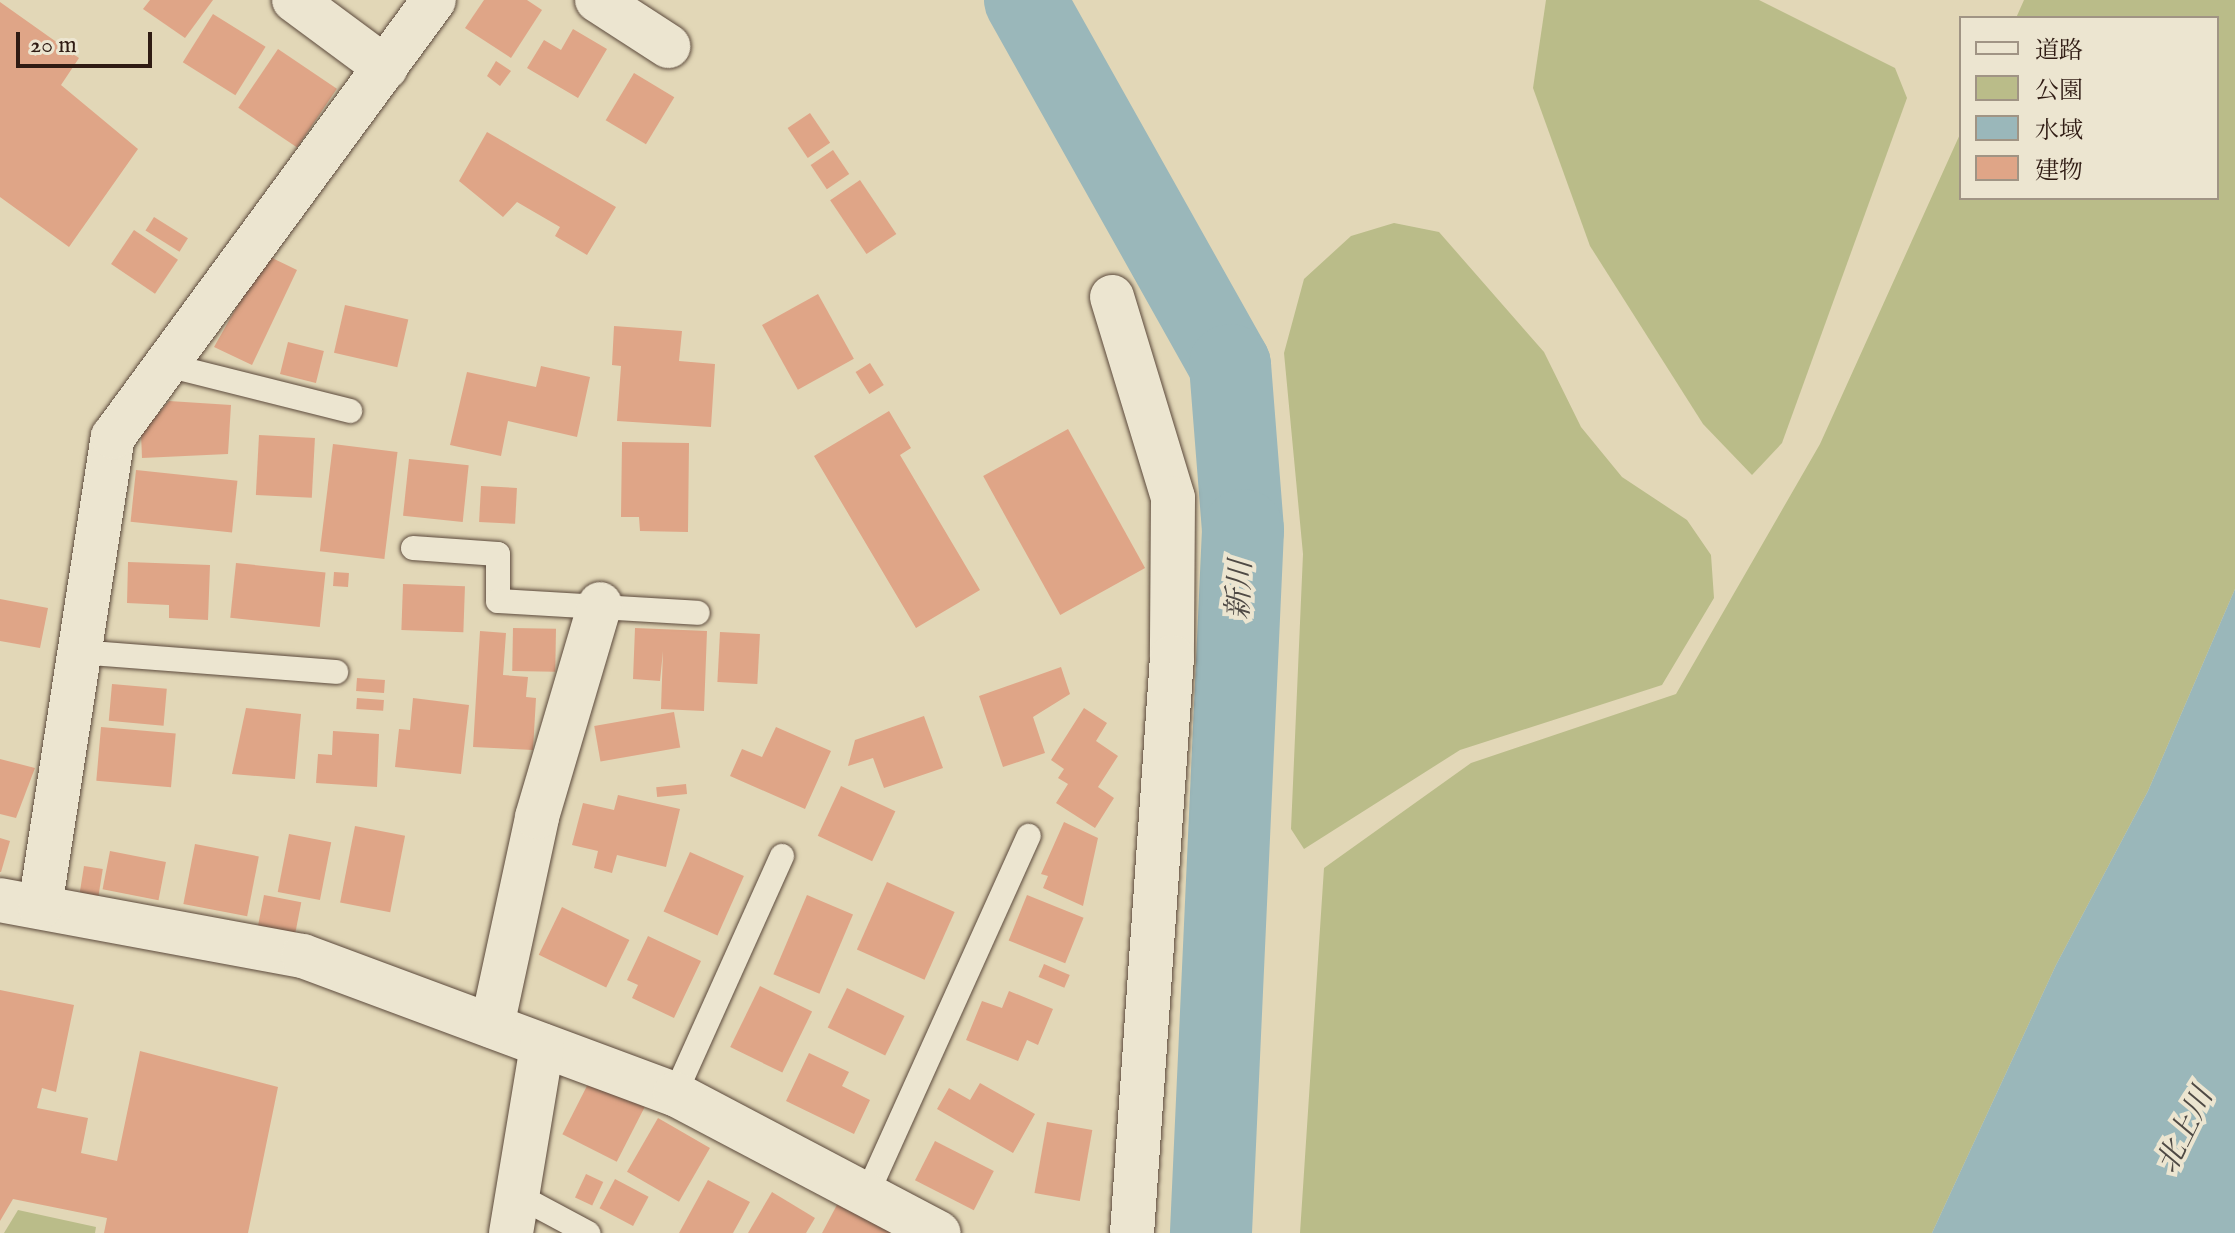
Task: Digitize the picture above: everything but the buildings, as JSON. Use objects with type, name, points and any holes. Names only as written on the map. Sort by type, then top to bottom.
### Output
[{"type":"street","points":[[294,0],[386,68]]},
{"type":"street","points":[[434,0],[163,364],[113,437],[77,652],[20,904],[303,956],[675,1094],[939,1233]]},
{"type":"street","points":[[597,0],[668,46]]},
{"type":"street","points":[[1112,297],[1173,498],[1172,657],[1132,1233]]},
{"type":"street","points":[[492,1026],[537,817],[600,604]]},
{"type":"street","points":[[514,1214],[542,1046]]},
{"type":"lane","points":[[163,364],[350,411]]},
{"type":"lane","points":[[413,548],[498,554],[498,601],[600,604],[698,613]]},
{"type":"lane","points":[[77,652],[336,672]]},
{"type":"lane","points":[[867,1194],[1029,836]]},
{"type":"lane","points":[[675,1094],[782,856]]},
{"type":"lane","points":[[514,1214],[588,1233]]},
{"type":"green space","points":[[1546,0],[1759,0],[1895,68],[1907,98],[1782,443],[1752,475],[1703,424],[1590,246],[1533,88]]},
{"type":"green space","points":[[2024,0],[2235,0],[2235,589],[2148,791],[2056,965],[1932,1233],[1300,1233],[1324,868],[1471,763],[1676,694],[1820,444],[1959,136],[1959,200],[2219,200],[2219,16],[2017,16]]},
{"type":"green space","points":[[1394,223],[1439,232],[1544,352],[1581,427],[1622,477],[1687,520],[1711,555],[1714,598],[1662,685],[1460,750],[1304,849],[1291,829],[1303,554],[1284,353],[1304,279],[1351,236]]},
{"type":"green space","points":[[18,1210],[96,1227],[95,1233],[4,1233]]},
{"type":"water","name":"北上川","points":[[2235,589],[2235,1233],[1932,1233],[2056,965],[2148,791]]},
{"type":"waterway","name":"新川","points":[[1025,0],[1230,365],[1243,530],[1211,1233]]}]
